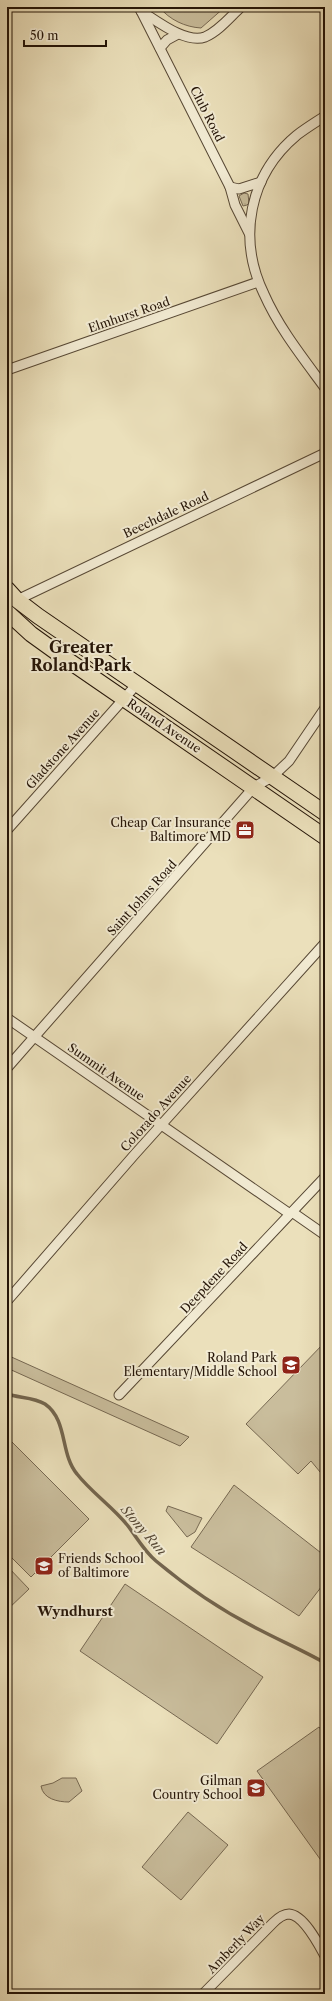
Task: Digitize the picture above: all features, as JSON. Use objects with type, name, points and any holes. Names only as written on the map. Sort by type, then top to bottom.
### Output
[{"type":"main road","name":"Roland Avenue","points":[[12,595],[137,684],[325,813]]},
{"type":"main road","name":"Roland Avenue","points":[[7,612],[31,634],[325,836]]},
{"type":"street","points":[[140,9],[178,34],[198,38],[205,37],[217,29],[241,7]]},
{"type":"street","name":"Club Road","points":[[140,9],[230,187],[235,205],[249,234]]},
{"type":"street","points":[[160,48],[167,40],[178,34]]},
{"type":"street","points":[[230,187],[239,190],[261,182],[274,160],[289,143],[302,131],[325,116]]},
{"type":"street","name":"Club Road","points":[[261,182],[253,201],[249,234],[250,248],[258,282],[278,319],[301,356],[325,388]]},
{"type":"street","name":"Elmhurst Road","points":[[7,370],[258,282]]},
{"type":"street","name":"Beechdale Road","points":[[12,595],[325,453]]},
{"type":"street","name":"Gladstone Avenue","points":[[7,830],[137,684]]},
{"type":"street","name":"Saint Johns Road","points":[[7,1068],[254,787],[272,776],[289,761],[325,708]]},
{"type":"street","name":"Colorado Avenue","points":[[7,1301],[325,943]]},
{"type":"street","name":"Summit Avenue","points":[[7,1018],[325,1235]]},
{"type":"street","name":"Deepdene Road","points":[[120,1395],[325,1177]]},
{"type":"street","name":"Amberly Way","points":[[203,1994],[272,1923],[288,1914],[298,1918],[307,1927],[325,1956]]},
{"type":"green space","points":[[159,7],[225,7],[201,28],[178,22],[168,16]]},
{"type":"green space","points":[[244,193],[248,194],[249,203],[243,206],[239,196]]},
{"type":"green space","points":[[325,1342],[325,1478],[311,1461],[298,1474],[246,1424]]},
{"type":"green space","points":[[7,1355],[189,1437],[180,1446],[7,1368]]},
{"type":"green space","points":[[7,1437],[89,1519],[31,1577],[7,1553]]},
{"type":"green space","points":[[234,1485],[325,1556],[325,1582],[299,1616],[191,1547]]},
{"type":"green space","points":[[168,1506],[202,1518],[195,1532],[187,1537],[166,1511]]},
{"type":"green space","points":[[7,1566],[29,1589],[7,1610]]},
{"type":"green space","points":[[125,1584],[263,1677],[217,1744],[80,1651]]},
{"type":"green space","points":[[319,1727],[325,1735],[325,1866],[257,1771]]},
{"type":"green space","points":[[62,1778],[76,1778],[82,1791],[69,1802],[52,1799],[42,1790],[41,1786],[53,1783]]},
{"type":"green space","points":[[188,1812],[228,1845],[181,1900],[142,1867]]},
{"type":"waterway","name":"Stony Run","points":[[7,1394],[41,1402],[52,1411],[61,1428],[68,1457],[77,1474],[122,1519],[156,1561],[193,1590],[219,1607],[325,1663]]},
{"type":"place","name":"Cheap Car Insurance Baltimore MD","points":[[245,830]]},
{"type":"place","name":"Roland Park Elementary/Middle School","points":[[291,1365]]},
{"type":"place","name":"Friends School of Baltimore","points":[[44,1566]]},
{"type":"place","name":"Gilman Country School","points":[[256,1788]]},
{"type":"district","name":"Greater Roland Park","points":[[81,656]]},
{"type":"district","name":"Wyndhurst","points":[[75,1611]]}]
